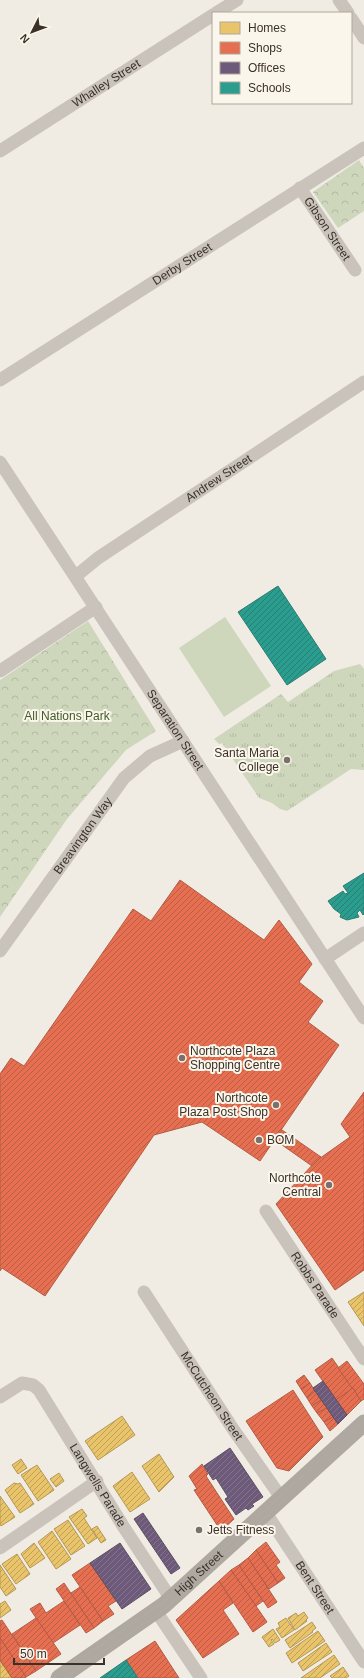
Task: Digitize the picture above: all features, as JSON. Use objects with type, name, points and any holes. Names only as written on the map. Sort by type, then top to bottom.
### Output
[{"type":"main road","name":"High Street","points":[[59,1678],[156,1612],[266,1514],[364,1423]]},
{"type":"street","points":[[218,12],[237,0]]},
{"type":"street","points":[[339,0],[347,12]]},
{"type":"street","name":"Whalley Street","points":[[0,151],[212,16]]},
{"type":"street","points":[[352,20],[364,38]]},
{"type":"street","name":"Derby Street","points":[[0,380],[364,148]]},
{"type":"street","name":"Gibson Street","points":[[300,188],[355,270]]},
{"type":"street","name":"Andrew Street","points":[[76,576],[98,558],[364,382]]},
{"type":"street","name":"Separation Street","points":[[0,462],[364,1018]]},
{"type":"street","points":[[0,671],[96,608]]},
{"type":"street","name":"Breavington Way","points":[[0,951],[124,778],[150,756],[183,740]]},
{"type":"street","points":[[325,959],[364,933]]},
{"type":"street","name":"Robbs Parade","points":[[266,1211],[364,1359]]},
{"type":"street","name":"McCutcheon Street","points":[[144,1292],[233,1428],[282,1499]]},
{"type":"street","name":"Langwells Parade","points":[[0,1397],[18,1384],[26,1383],[33,1385],[39,1390],[123,1526],[171,1599]]},
{"type":"street","points":[[0,1548],[97,1482]]},
{"type":"street","name":"Bent Street","points":[[266,1514],[364,1662]]},
{"type":"street","points":[[156,1612],[201,1678]]},
{"type":"green space","points":[[359,160],[364,168],[364,211],[338,228],[313,192]]},
{"type":"green space","points":[[225,617],[271,686],[224,717],[179,648]]},
{"type":"green space","name":"All Nations Park","points":[[88,621],[156,731],[126,750],[67,819],[0,917],[0,680]]},
{"type":"green space","points":[[360,664],[364,669],[364,770],[351,769],[287,811],[259,798],[222,743],[219,744],[214,739],[281,694],[288,702],[334,671]]},
{"type":"building: Homes","points":[[364,1292],[364,1326],[348,1302]]},
{"type":"building: Homes","points":[[122,1416],[135,1435],[98,1460],[85,1441]]},
{"type":"building: Homes","points":[[159,1454],[174,1477],[159,1492],[142,1466]]},
{"type":"building: Homes","points":[[21,1459],[27,1468],[18,1474],[12,1465]]},
{"type":"building: Homes","points":[[37,1465],[54,1490],[38,1501],[21,1475]]},
{"type":"building: Homes","points":[[132,1472],[150,1499],[130,1512],[113,1486]]},
{"type":"building: Homes","points":[[59,1473],[64,1481],[56,1487],[50,1479]]},
{"type":"building: Homes","points":[[14,1483],[20,1483],[34,1504],[20,1513],[5,1490]]},
{"type":"building: Homes","points":[[0,1496],[15,1517],[1,1526],[0,1524]]},
{"type":"building: Homes","points":[[82,1509],[87,1516],[84,1518],[97,1538],[88,1544],[69,1517]]},
{"type":"building: Homes","points":[[68,1520],[85,1546],[71,1555],[54,1529]]},
{"type":"building: Homes","points":[[97,1526],[106,1540],[101,1543],[92,1529]]},
{"type":"building: Homes","points":[[52,1531],[71,1559],[56,1569],[38,1542]]},
{"type":"building: Homes","points":[[34,1543],[45,1558],[30,1568],[21,1554]]},
{"type":"building: Homes","points":[[17,1554],[30,1574],[16,1584],[2,1564]]},
{"type":"building: Homes","points":[[0,1565],[16,1589],[6,1596],[0,1587]]},
{"type":"building: Homes","points":[[5,1601],[11,1610],[0,1618],[0,1604]]},
{"type":"building: Homes","points":[[304,1612],[308,1618],[306,1620],[307,1621],[295,1630],[288,1618],[296,1613],[298,1616]]},
{"type":"building: Homes","points":[[286,1618],[294,1630],[282,1638],[276,1629],[280,1627],[278,1623]]},
{"type":"building: Homes","points":[[312,1622],[316,1628],[312,1631],[313,1632],[290,1648],[285,1640]]},
{"type":"building: Homes","points":[[273,1629],[280,1640],[275,1643],[272,1639],[271,1640],[274,1644],[269,1647],[262,1637]]},
{"type":"building: Homes","points":[[318,1631],[325,1641],[292,1663],[286,1653]]},
{"type":"building: Homes","points":[[326,1643],[332,1652],[303,1671],[298,1663]]},
{"type":"building: Homes","points":[[334,1655],[340,1664],[320,1678],[301,1678]]},
{"type":"building: Homes","points":[[0,1660],[12,1678],[0,1678]]},
{"type":"building: Homes","points":[[343,1667],[349,1676],[346,1678],[332,1678],[330,1676]]},
{"type":"building: Shops","name":"Northcote Plaza Shopping Centre","points":[[180,880],[264,940],[279,920],[312,964],[299,982],[323,1001],[308,1022],[339,1045],[260,1161],[202,1122],[154,1135],[45,1296],[2,1268],[0,1271],[0,1074],[11,1058],[24,1066],[133,909],[151,921]]},
{"type":"building: Shops","name":"Northcote Central","points":[[364,1092],[364,1270],[335,1290],[276,1204],[316,1161],[350,1137],[341,1124]]},
{"type":"building: Shops","points":[[282,1130],[321,1157],[312,1166],[275,1140]]},
{"type":"building: Shops","points":[[332,1358],[353,1388],[336,1400],[315,1370]]},
{"type":"building: Shops","points":[[347,1361],[364,1384],[364,1399],[361,1401],[338,1368]]},
{"type":"building: Shops","points":[[304,1375],[310,1383],[301,1389],[296,1381]]},
{"type":"building: Shops","points":[[310,1383],[315,1391],[307,1398],[301,1389]]},
{"type":"building: Shops","points":[[353,1388],[361,1401],[347,1415],[336,1400]]},
{"type":"building: Shops","points":[[293,1390],[323,1437],[289,1471],[277,1468],[246,1421]]},
{"type":"building: Shops","points":[[315,1391],[321,1400],[312,1406],[307,1398]]},
{"type":"building: Shops","points":[[321,1400],[327,1408],[317,1413],[312,1406]]},
{"type":"building: Shops","points":[[327,1408],[333,1417],[324,1422],[317,1413]]},
{"type":"building: Shops","points":[[333,1417],[338,1424],[330,1431],[324,1422]]},
{"type":"building: Shops","points":[[202,1464],[208,1474],[206,1476],[234,1519],[221,1531],[194,1490],[197,1489],[189,1476]]},
{"type":"building: Shops","points":[[266,1542],[280,1562],[276,1565],[285,1578],[278,1583],[256,1550]]},
{"type":"building: Shops","points":[[256,1550],[278,1583],[269,1589],[248,1558]]},
{"type":"building: Shops","points":[[248,1558],[277,1602],[268,1608],[239,1565]]},
{"type":"building: Shops","points":[[90,1563],[116,1601],[108,1606],[114,1614],[103,1621],[72,1575]]},
{"type":"building: Shops","points":[[239,1565],[263,1601],[256,1606],[231,1570]]},
{"type":"building: Shops","points":[[231,1570],[267,1622],[253,1632],[219,1581]]},
{"type":"building: Shops","points":[[219,1581],[233,1603],[223,1610],[239,1634],[203,1658],[176,1620]]},
{"type":"building: Shops","points":[[64,1583],[94,1628],[86,1633],[56,1589]]},
{"type":"building: Shops","points":[[80,1587],[103,1621],[94,1628],[71,1593]]},
{"type":"building: Shops","points":[[64,1601],[80,1625],[53,1643],[30,1609],[40,1603],[46,1613]]},
{"type":"building: Shops","points":[[36,1618],[61,1654],[36,1671],[12,1634]]},
{"type":"building: Shops","points":[[2,1620],[36,1671],[26,1677],[0,1638],[0,1621]]},
{"type":"building: Shops","points":[[0,1638],[26,1677],[25,1678],[12,1678],[0,1660]]},
{"type":"building: Shops","points":[[155,1641],[179,1678],[138,1678],[126,1660]]},
{"type":"building: Offices","points":[[323,1381],[347,1415],[338,1424],[313,1388]]},
{"type":"building: Offices","points":[[230,1448],[263,1497],[252,1504],[254,1506],[248,1510],[246,1508],[236,1515],[225,1499],[228,1497],[216,1478],[213,1480],[204,1466]]},
{"type":"building: Offices","points":[[143,1513],[180,1568],[171,1574],[134,1519]]},
{"type":"building: Offices","points":[[120,1543],[151,1589],[122,1609],[90,1563]]},
{"type":"building: Schools","points":[[278,586],[326,659],[287,685],[238,612]]},
{"type":"building: Schools","points":[[364,873],[364,914],[363,915],[360,910],[357,913],[359,917],[347,920],[340,917],[341,914],[334,909],[328,901],[343,891],[345,894],[348,893],[343,886]]},
{"type":"building: Schools","points":[[126,1660],[138,1678],[100,1678]]},
{"type":"tram line","points":[[53,1678],[164,1602],[364,1420]]},
{"type":"tram line","points":[[64,1678],[164,1610],[284,1500]]},
{"type":"place","name":"Santa Maria College","points":[[287,760]]},
{"type":"place","name":"Northcote Plaza Shopping Centre","points":[[182,1058]]},
{"type":"place","name":"Northcote Plaza Post Shop","points":[[276,1105]]},
{"type":"place","name":"BOM","points":[[259,1140]]},
{"type":"place","name":"Northcote Central","points":[[329,1185]]},
{"type":"place","name":"Jetts Fitness","points":[[199,1530]]}]
